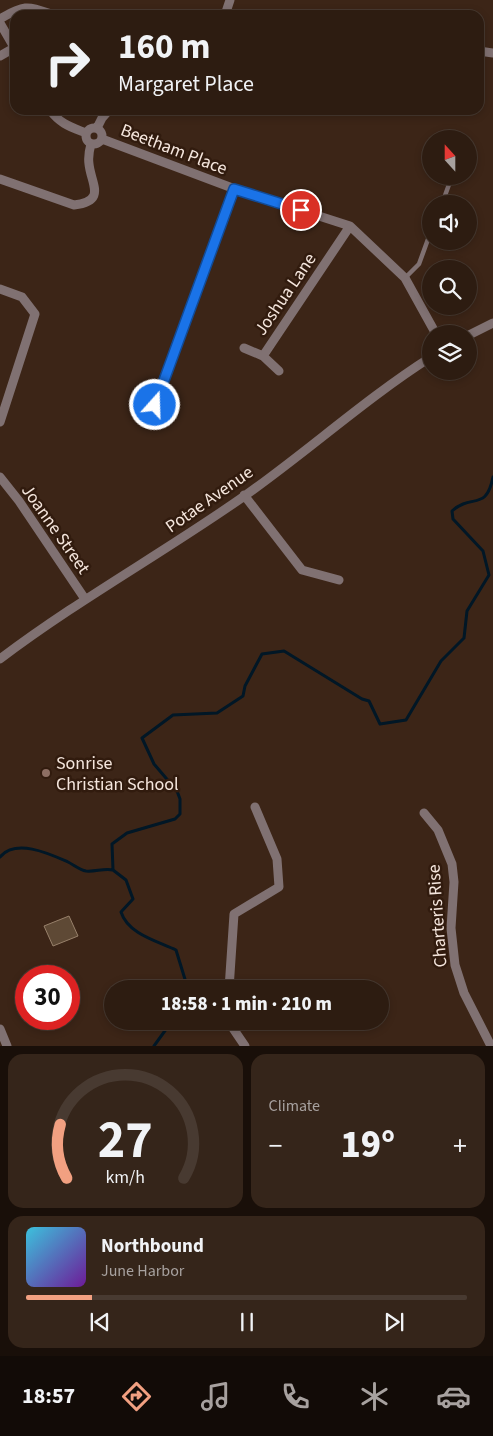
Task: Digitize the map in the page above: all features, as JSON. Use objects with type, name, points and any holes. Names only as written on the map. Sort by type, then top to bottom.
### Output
[{"type":"street","points":[[18,10],[30,8],[37,10]]},
{"type":"street","points":[[0,24],[10,40]]},
{"type":"street","points":[[54,115],[67,126],[86,133]]},
{"type":"street","points":[[97,128],[105,115]]},
{"type":"street","points":[[91,128],[97,128],[101,132],[102,139],[96,144],[91,144],[86,140],[86,133],[91,128]]},
{"type":"street","name":"Beetham Place","points":[[102,139],[234,189],[350,226]]},
{"type":"street","points":[[0,179],[74,204],[86,203],[93,197],[96,186],[89,165],[91,144]]},
{"type":"street","points":[[155,405],[234,189]]},
{"type":"street","points":[[350,226],[405,278],[431,325]]},
{"type":"street","name":"Joshua Lane","points":[[263,356],[350,226]]},
{"type":"street","points":[[0,290],[22,297],[35,314],[0,422]]},
{"type":"street","points":[[477,331],[493,323]]},
{"type":"street","name":"Joshua Lane","points":[[244,348],[263,356],[279,371]]},
{"type":"street","name":"Potae Avenue","points":[[0,659],[85,599],[168,548],[244,496],[373,396],[422,363]]},
{"type":"street","name":"Joanne Street","points":[[0,477],[19,501],[85,599]]},
{"type":"street","points":[[244,496],[302,570],[339,580]]},
{"type":"street","points":[[230,980],[234,914],[279,887],[277,859],[255,807]]},
{"type":"street","name":"Charteris Rise","points":[[424,813],[438,830],[452,864],[454,882],[451,928],[455,965],[464,993],[491,1046]]},
{"type":"street","points":[[0,1029],[7,1046]]},
{"type":"street","points":[[234,1030],[245,1046]]},
{"type":"lane","points":[[405,278],[419,264],[424,250]]},
{"type":"building","points":[[69,916],[78,936],[53,946],[44,926]]},
{"type":"waterway","points":[[185,980],[176,950],[144,936],[125,920],[121,912],[133,899],[126,880],[113,870],[112,844],[127,833],[175,819],[180,814],[180,799],[177,791],[154,764],[142,738],[173,715],[217,713],[243,696],[245,686],[262,654],[284,651],[362,699],[369,701],[380,724],[406,720],[441,661],[464,638],[467,611],[489,575],[483,551],[453,519],[452,511],[459,506],[486,495],[493,477]]},
{"type":"waterway","points":[[0,857],[7,851],[15,849],[33,849],[52,855],[79,869],[89,871],[113,870]]},
{"type":"waterway","points":[[154,1046],[166,1030]]},
{"type":"place","name":"Sonrise Christian School","points":[[46,773]]},
{"type":"route","points":[[155,405],[234,189],[301,210]]}]
